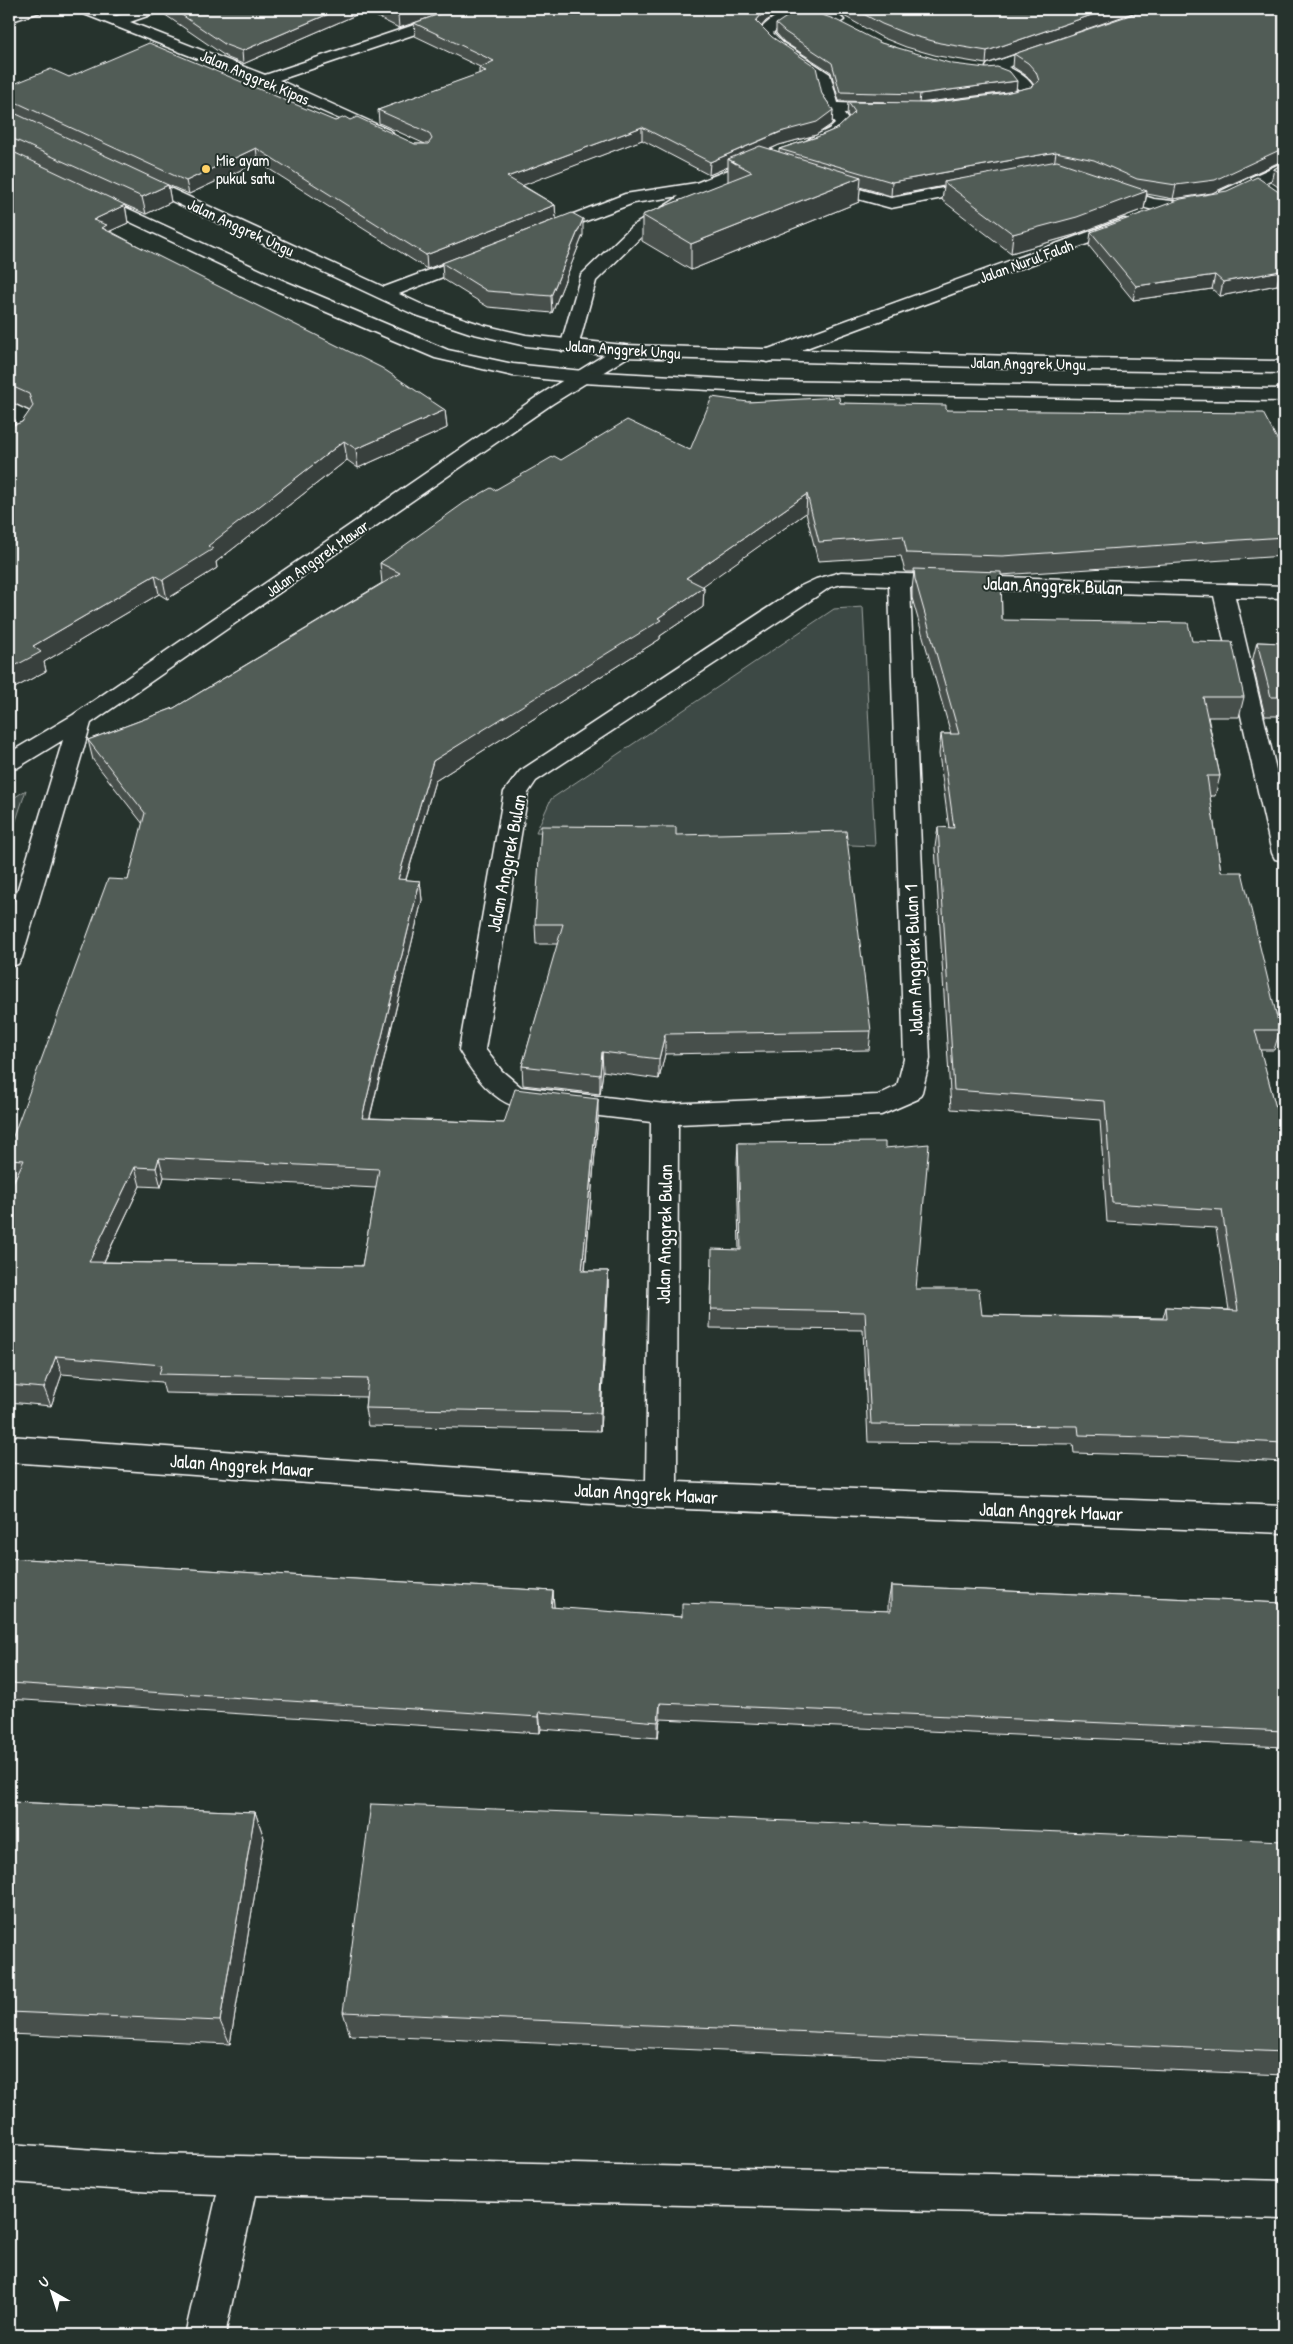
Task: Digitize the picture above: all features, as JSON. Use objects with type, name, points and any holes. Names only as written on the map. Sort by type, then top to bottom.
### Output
[{"type":"street","points":[[9,18],[35,9]]},
{"type":"street","name":"Jalan Anggrek Kipas","points":[[84,9],[265,80],[397,140]]},
{"type":"street","points":[[117,22],[154,9]]},
{"type":"street","points":[[795,148],[823,140],[836,133],[844,125],[831,107],[824,77],[778,46],[765,34],[769,26],[790,11],[827,17],[854,30]]},
{"type":"street","points":[[265,80],[440,21]]},
{"type":"street","points":[[986,103],[1015,99],[1027,95],[1027,89],[1016,77],[987,69],[1063,44]]},
{"type":"street","points":[[831,107],[900,110]]},
{"type":"street","points":[[531,237],[631,198],[700,188],[770,162]]},
{"type":"street","name":"Jalan Nurul Falah","points":[[767,356],[1191,203],[1217,199],[1263,187],[1284,167]]},
{"type":"street","name":"Jalan Anggrek Ungu","points":[[120,170],[419,310],[466,326],[514,339],[569,347],[624,351],[767,356],[1284,367]]},
{"type":"street","points":[[809,180],[891,203],[996,183]]},
{"type":"street","points":[[1093,183],[1128,198],[1152,204],[1191,203]]},
{"type":"street","points":[[569,347],[587,279],[636,231],[680,204],[700,188]]},
{"type":"street","name":"Jalan Anggrek Ungu","points":[[80,191],[276,284],[442,354],[513,370],[763,387],[1284,395]]},
{"type":"street","points":[[385,294],[494,251]]},
{"type":"street","name":"Jalan Anggrek Mawar","points":[[9,763],[81,720],[545,400],[624,351]]},
{"type":"street","points":[[9,408],[25,417],[26,423],[18,436],[9,441]]},
{"type":"street","name":"Jalan Anggrek Bulan","points":[[661,1495],[665,1114],[514,1096],[493,1078],[472,1050],[516,792],[528,776],[809,591],[823,583],[841,578],[1284,592]]},
{"type":"street","name":"Jalan Anggrek Bulan 1","points":[[665,1114],[881,1105],[909,1092],[917,1059],[900,579]]},
{"type":"street","points":[[1223,591],[1284,853]]},
{"type":"street","points":[[9,958],[81,720]]},
{"type":"street","name":"Jalan Anggrek Mawar","points":[[9,1449],[661,1495],[1284,1520]]},
{"type":"street","points":[[9,2162],[154,2173],[1284,2200]]},
{"type":"street","points":[[205,2335],[240,2175]]},
{"type":"shaded area","points":[[863,607],[875,846],[536,832],[551,799],[834,609]]},
{"type":"shaded area","points":[[26,790],[9,842],[9,801]]},
{"type":"building","points":[[173,9],[340,9],[242,51],[226,45]]},
{"type":"building","points":[[385,9],[417,9],[398,15]]},
{"type":"building","points":[[448,9],[766,9],[756,21],[772,37],[816,67],[822,94],[833,110],[817,122],[780,132],[710,162],[642,127],[507,177],[555,205],[426,255],[256,148],[186,181],[9,99],[9,86],[51,69],[69,77],[149,43],[335,121],[345,117],[350,120],[357,117],[415,144],[428,144],[432,139],[429,133],[378,110],[486,71],[479,68],[494,61],[414,23],[445,12]]},
{"type":"building","points":[[854,9],[1109,9],[987,51],[940,43],[907,34],[882,24]]},
{"type":"building","points":[[1148,9],[1284,9],[1284,148],[1215,180],[1176,185],[1137,179],[1094,160],[1056,152],[892,182],[779,149],[838,128],[855,112],[848,102],[928,103],[1001,94],[1031,87],[1039,81],[1036,72],[1028,63],[1014,54]]},
{"type":"building","points":[[811,11],[834,19],[881,43],[953,64],[986,68],[997,67],[1010,72],[1017,81],[920,94],[840,92],[832,63],[776,24],[788,16]]},
{"type":"building","points":[[10,111],[168,185],[142,197],[9,137]]},
{"type":"building","points":[[760,146],[861,177],[691,244],[642,215],[752,172],[728,159]]},
{"type":"building","points":[[9,150],[125,205],[93,220],[107,225],[102,228],[382,368],[445,410],[356,449],[344,441],[208,546],[213,549],[163,580],[155,575],[33,646],[41,652],[9,669],[9,427],[22,422],[33,406],[29,394],[9,385]]},
{"type":"building","points":[[1057,161],[1147,191],[1077,217],[1013,234],[944,182]]},
{"type":"building","points":[[1284,163],[1284,175],[1274,169]]},
{"type":"building","points":[[1257,177],[1280,193],[1284,193],[1284,274],[1280,271],[1223,282],[1215,275],[1136,286],[1091,232],[1181,199],[1227,191]]},
{"type":"building","points":[[572,213],[583,219],[551,296],[487,291],[442,263]]},
{"type":"building","points":[[712,397],[748,402],[839,397],[840,403],[946,405],[946,410],[1263,413],[1284,452],[1284,537],[1002,556],[907,553],[903,536],[819,542],[807,494],[686,578],[704,587],[658,618],[661,620],[433,761],[398,879],[420,881],[362,1118],[504,1123],[515,1089],[598,1099],[582,1271],[608,1271],[600,1413],[365,1408],[368,1379],[159,1374],[162,1365],[56,1356],[44,1388],[9,1385],[9,1191],[24,1160],[9,1159],[9,1147],[108,879],[128,880],[145,813],[88,740],[174,708],[400,573],[380,563],[464,503],[491,488],[495,490],[554,456],[561,460],[627,420],[690,450]],"holes":[[[159,1158],[379,1169],[362,1266],[89,1262],[135,1167],[156,1168]]]},
{"type":"building","points":[[914,569],[1001,572],[1002,620],[1188,623],[1192,641],[1232,642],[1244,697],[1203,697],[1220,776],[1207,776],[1221,872],[1242,872],[1280,1030],[1255,1030],[1282,1130],[1284,1131],[1284,1443],[1079,1435],[1078,1426],[871,1424],[865,1312],[711,1309],[712,1249],[741,1250],[738,1143],[885,1142],[885,1148],[929,1144],[916,1289],[979,1289],[982,1315],[1167,1319],[1166,1307],[1238,1311],[1222,1210],[1112,1203],[1105,1101],[954,1090],[938,827],[954,828],[941,734],[959,734],[915,579]]},
{"type":"building","points":[[1257,642],[1284,643],[1284,697],[1271,697]]},
{"type":"building","points":[[541,826],[676,827],[676,835],[846,831],[871,1031],[665,1034],[659,1059],[602,1052],[600,1075],[522,1066],[563,924],[535,924]]},
{"type":"building","points":[[9,1558],[553,1591],[551,1607],[682,1617],[682,1603],[891,1611],[891,1586],[1284,1603],[1284,1731],[660,1703],[658,1722],[539,1712],[539,1717],[9,1683]]},
{"type":"building","points":[[9,1802],[255,1812],[220,2021],[9,2012]]},
{"type":"building","points":[[371,1804],[1284,1841],[1284,2052],[343,2012]]},
{"type":"place","name":"Mie ayam pukul satu","points":[[206,169]]}]
